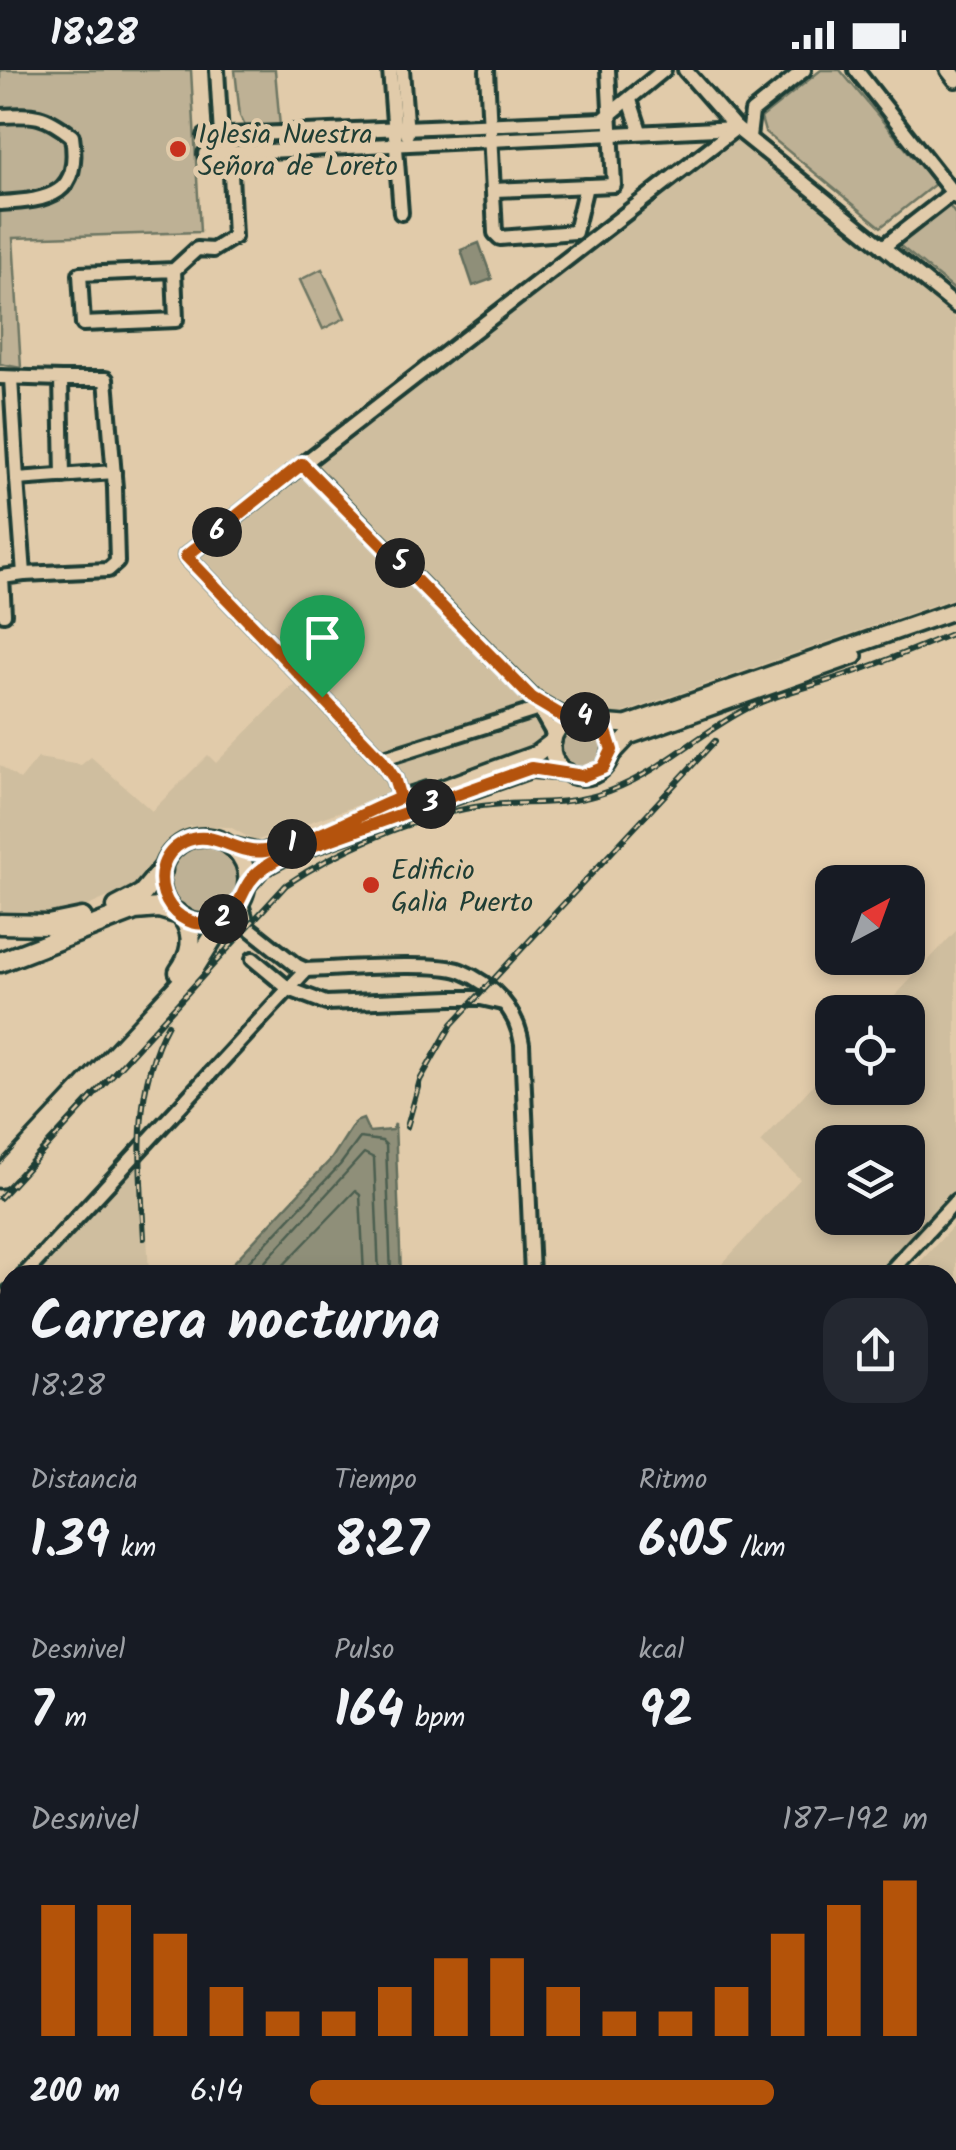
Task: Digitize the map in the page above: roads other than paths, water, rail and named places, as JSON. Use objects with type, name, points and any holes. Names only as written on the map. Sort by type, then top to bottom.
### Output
[{"type":"highway","points":[[0,962],[123,905],[142,894],[162,870]]},
{"type":"highway","points":[[0,949],[135,910],[159,908],[179,916],[191,936],[182,969],[0,1162]]},
{"type":"highway","points":[[0,1178],[190,974],[225,918]]},
{"type":"highway","points":[[0,924],[72,927]]},
{"type":"main road","points":[[949,70],[956,78]]},
{"type":"main road","points":[[956,606],[626,725],[581,717],[569,720],[536,754],[332,830],[260,852],[207,837],[190,839],[169,854],[162,870],[164,897],[179,916],[205,924],[225,918],[240,904],[247,884],[262,868],[287,855],[531,768],[577,776],[594,774],[628,736],[956,620]]},
{"type":"main road","points":[[597,721],[610,738],[610,756]]},
{"type":"main road","points":[[554,737],[556,761],[567,772]]},
{"type":"main road","points":[[231,846],[242,860],[247,884]]},
{"type":"street","points":[[174,270],[176,320],[83,324],[80,274],[174,270],[197,249],[213,250],[234,237],[230,152],[221,136],[217,70]]},
{"type":"street","points":[[390,70],[402,136]]},
{"type":"street","points":[[401,213],[402,70]]},
{"type":"street","points":[[487,70],[495,233],[500,238],[575,232],[586,186]]},
{"type":"street","points":[[494,190],[614,185],[608,70]]},
{"type":"street","points":[[205,154],[603,120],[664,70]]},
{"type":"street","points":[[686,70],[736,128],[956,306]]},
{"type":"street","points":[[749,137],[752,112],[804,70]]},
{"type":"street","points":[[856,70],[955,193],[883,247]]},
{"type":"street","points":[[630,100],[640,130]]},
{"type":"street","points":[[0,116],[34,114],[51,119],[72,136],[76,164],[65,184],[50,197],[0,203]]},
{"type":"street","points":[[491,131],[736,128]]},
{"type":"street","points":[[400,798],[394,778],[381,759],[186,556],[736,128]]},
{"type":"street","points":[[204,136],[402,136]]},
{"type":"street","points":[[4,614],[2,577],[108,570],[116,562],[106,379],[5,378],[24,574]]},
{"type":"street","points":[[61,379],[63,476]]},
{"type":"street","points":[[302,464],[536,703],[554,737],[510,758],[400,798],[332,830]]},
{"type":"street","points":[[17,480],[114,472]]},
{"type":"street","points":[[381,759],[536,703],[569,720]]},
{"type":"street","points":[[240,904],[248,927],[287,962],[306,970],[448,968],[488,986],[503,1003],[516,1020],[522,1044],[532,1265]]},
{"type":"street","points":[[253,959],[290,988],[326,1003],[476,998],[503,1003]]},
{"type":"street","points":[[33,1265],[306,970]]},
{"type":"street","points":[[896,1265],[956,1201]]},
{"type":"water","points":[[479,243],[492,279],[473,286],[461,250]]},
{"type":"water","points":[[363,1119],[369,1132],[392,1130],[395,1124],[401,1265],[231,1265],[332,1158],[355,1122]]},
{"type":"railway","points":[[0,1198],[286,885],[307,872],[377,837],[451,812],[597,795],[638,778],[748,708],[956,632]]},
{"type":"railway","points":[[407,1127],[420,1080],[452,1024],[715,741]]},
{"type":"railway","points":[[144,1238],[140,1156],[144,1102],[148,1075],[168,1024]]},
{"type":"place","name":"Iglesia Nuestra Señora de Loreto","points":[[178,149]]},
{"type":"place","name":"Edificio Galia Puerto","points":[[371,885]]}]
